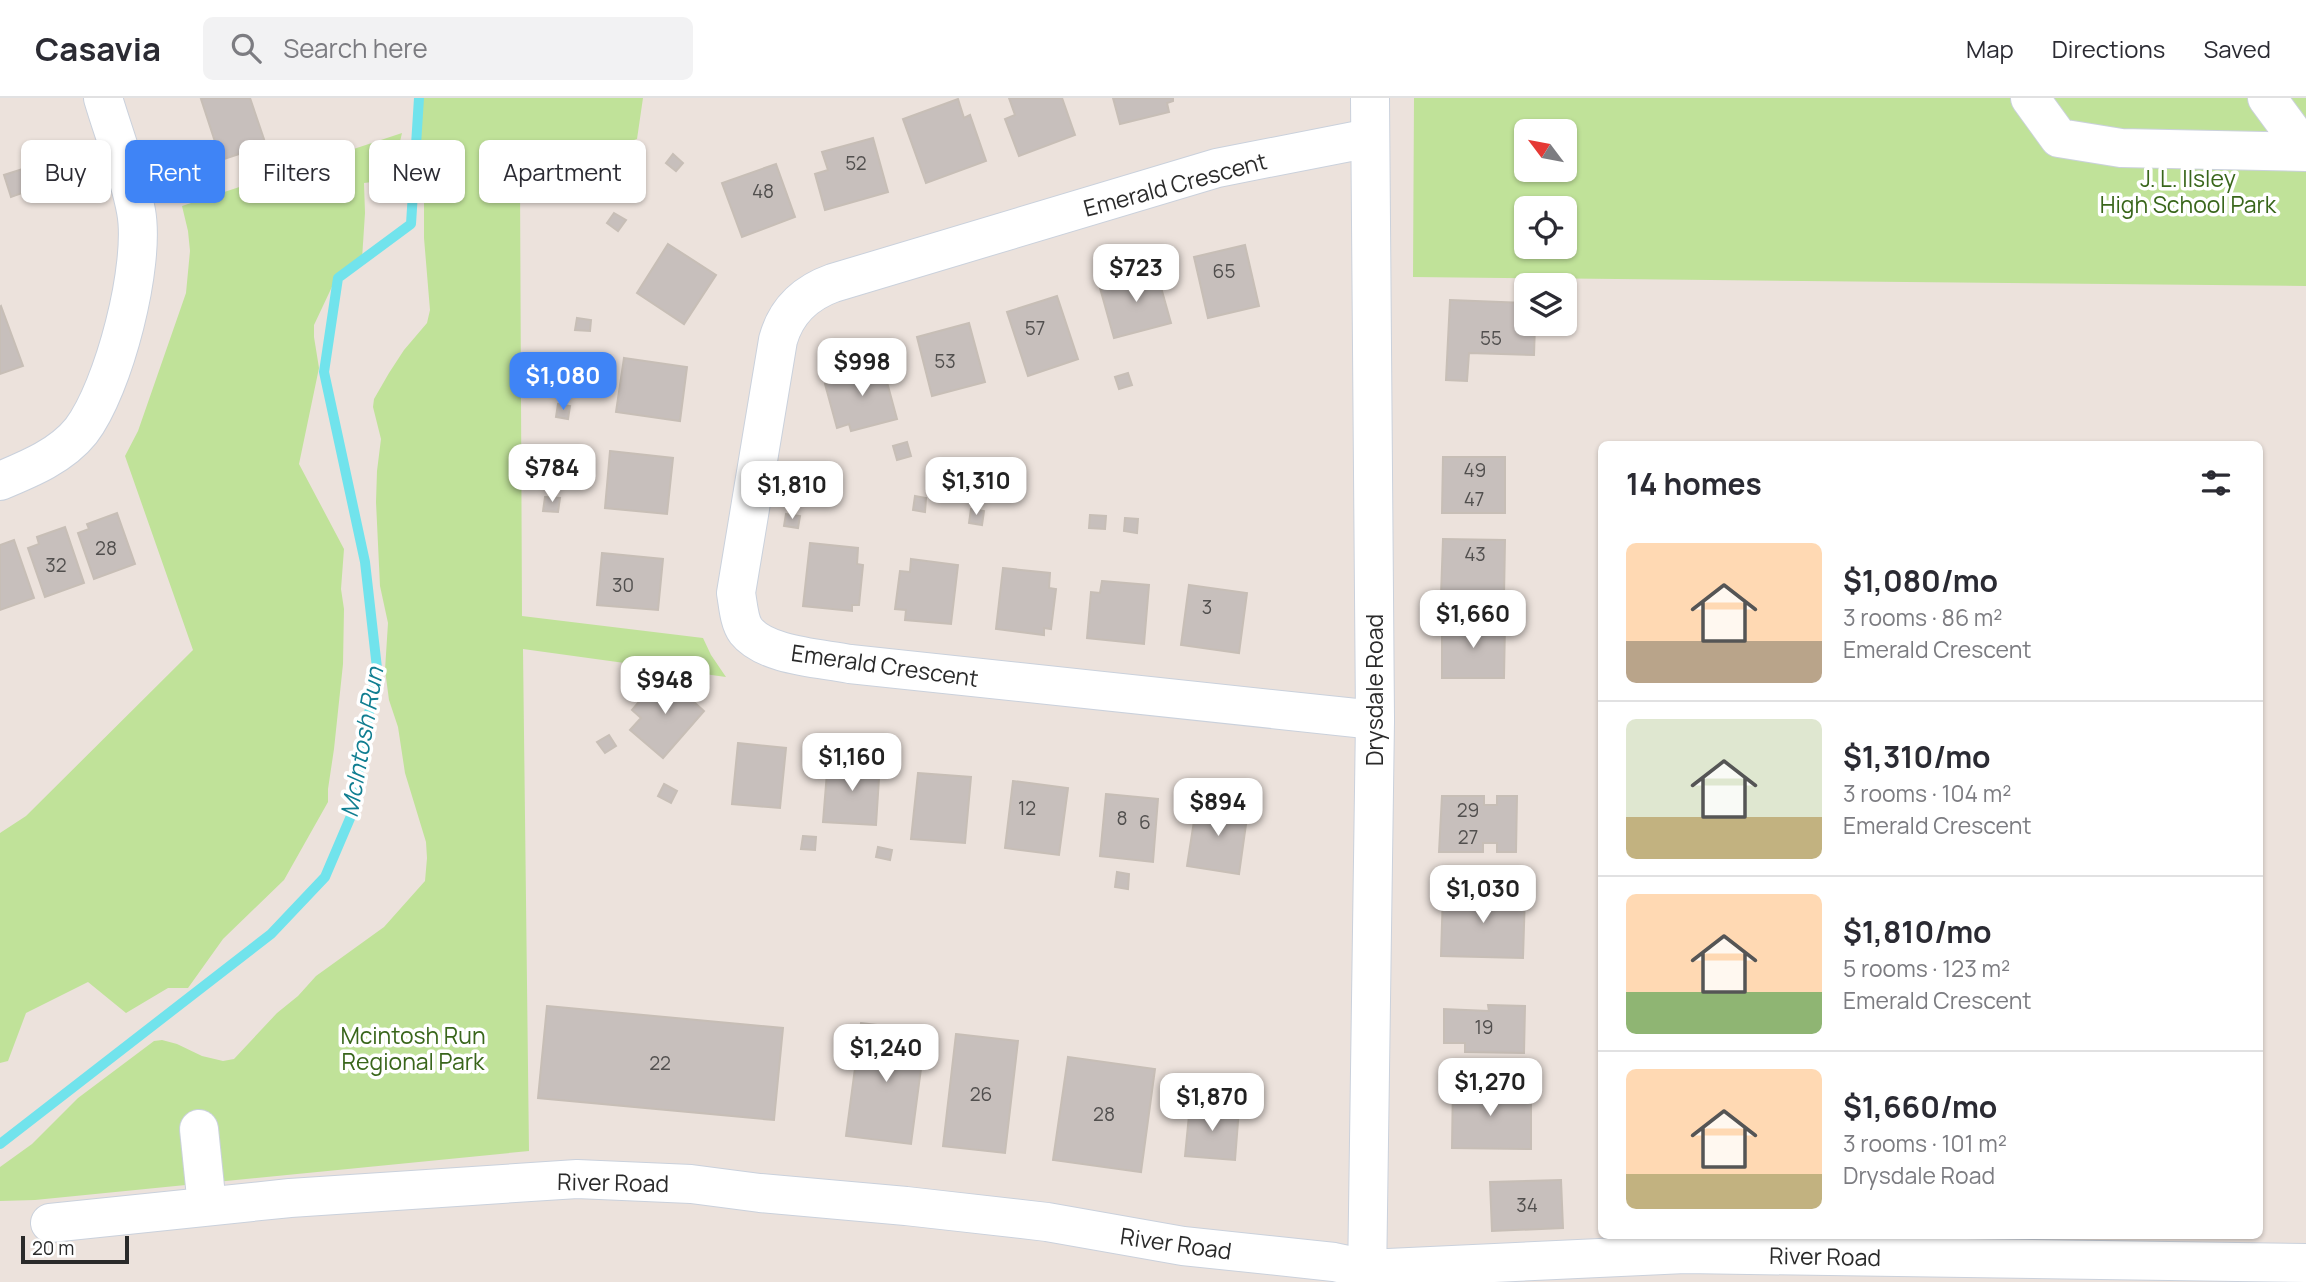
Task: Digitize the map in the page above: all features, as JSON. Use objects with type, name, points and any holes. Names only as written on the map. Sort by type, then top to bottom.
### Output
[{"type":"street","points":[[0,481],[56,454],[80,432],[101,396],[118,347],[135,271],[138,230],[136,210],[103,98]]},
{"type":"street","name":"Drysdale Road","points":[[1367,1275],[1375,720],[1370,98]]},
{"type":"street","points":[[2030,98],[2059,138],[2121,148],[2306,152]]},
{"type":"street","points":[[2267,98],[2306,152]]},
{"type":"street","name":"Emerald Crescent","points":[[1370,138],[1217,168],[833,283],[808,295],[791,311],[778,340],[736,593],[744,629],[762,645],[806,656],[864,666],[1375,720]]},
{"type":"street","points":[[199,1129],[207,1206]]},
{"type":"street","name":"River Road","points":[[50,1223],[345,1193],[577,1179],[691,1184],[760,1194],[906,1206],[1046,1222],[1183,1246],[1334,1262],[1367,1275],[1685,1254],[2306,1263]]},
{"type":"green space","name":"Mcintosh Run Regional Park","points":[[420,98],[643,98],[637,139],[634,140],[479,140],[479,203],[520,203],[522,616],[703,638],[726,677],[523,649],[529,1151],[35,1200],[0,1201],[0,1167],[32,1144],[78,1098],[154,1041],[177,1044],[202,1056],[223,1061],[234,1059],[316,976],[384,927],[425,881],[426,842],[405,773],[385,670],[388,623],[380,586],[376,502],[381,439],[373,407],[374,399],[389,373],[427,323],[430,310],[424,203],[465,203],[465,140],[420,140]]},
{"type":"green space","name":"J. L. Ilsley High School Park","points":[[1414,98],[2306,98],[2306,286],[1577,279],[1577,273],[1514,273],[1514,278],[1413,277]]},
{"type":"green space","points":[[402,133],[400,140],[381,140]]},
{"type":"green space","points":[[369,144],[369,182],[364,183],[362,259],[338,274],[314,325],[319,368],[299,464],[344,549],[341,589],[344,609],[343,664],[328,802],[284,880],[223,939],[188,988],[168,988],[126,1013],[88,982],[26,1013],[8,1061],[0,1063],[0,833],[26,816],[193,650],[125,456],[138,431],[186,293],[190,251],[182,206],[191,203],[225,203],[225,192],[239,187],[239,203],[355,203],[355,149]]},
{"type":"building","points":[[250,98],[264,140],[239,140],[239,154],[225,159],[225,140],[214,140],[201,99]]},
{"type":"building","points":[[1009,98],[1062,98],[1075,135],[1019,156],[1005,119],[1015,115]]},
{"type":"building","points":[[1113,98],[1173,98],[1173,101],[1167,103],[1169,112],[1120,124]]},
{"type":"building","points":[[958,99],[964,118],[970,115],[986,161],[926,183],[903,119]]},
{"type":"building","points":[[873,138],[888,192],[825,210],[815,174],[828,170],[822,152]]},
{"type":"building","points":[[673,154],[683,163],[676,171],[666,163]]},
{"type":"building","points":[[776,164],[795,217],[742,237],[722,183]]},
{"type":"building","points":[[21,170],[21,193],[11,197],[4,175]]},
{"type":"building","points":[[614,213],[626,220],[618,231],[607,223]]},
{"type":"building","points":[[668,244],[716,275],[684,324],[637,293]]},
{"type":"building","points":[[1245,245],[1259,306],[1208,318],[1194,257]]},
{"type":"building","points":[[1155,266],[1171,323],[1114,338],[1100,288],[1131,280],[1129,274]]},
{"type":"building","points":[[1057,296],[1078,359],[1028,376],[1007,312]]},
{"type":"building","points":[[1450,300],[1514,303],[1514,336],[1535,336],[1534,355],[1469,353],[1467,381],[1446,380]]},
{"type":"building","points":[[0,307],[23,366],[0,374]]},
{"type":"building","points":[[577,318],[591,320],[590,331],[575,330]]},
{"type":"building","points":[[969,323],[985,382],[932,396],[917,337]]},
{"type":"building","points":[[624,358],[687,367],[680,421],[616,412]]},
{"type":"building","points":[[881,360],[897,419],[851,431],[849,424],[837,428],[825,384],[855,376],[852,368]]},
{"type":"building","points":[[1128,373],[1132,385],[1119,389],[1115,377]]},
{"type":"building","points":[[558,404],[570,406],[568,419],[556,417]]},
{"type":"building","points":[[907,442],[911,456],[897,460],[893,446]]},
{"type":"building","points":[[610,451],[673,458],[667,514],[605,508]]},
{"type":"building","points":[[1443,457],[1505,457],[1505,513],[1442,513]]},
{"type":"building","points":[[915,496],[926,498],[925,512],[913,510]]},
{"type":"building","points":[[545,497],[560,498],[558,512],[543,511]]},
{"type":"building","points":[[971,509],[984,511],[982,525],[969,523]]},
{"type":"building","points":[[117,513],[135,564],[94,579],[78,533],[89,529],[87,524]]},
{"type":"building","points":[[786,514],[800,516],[798,528],[784,526]]},
{"type":"building","points":[[1090,515],[1106,516],[1105,529],[1089,528]]},
{"type":"building","points":[[1125,518],[1138,519],[1137,533],[1124,531]]},
{"type":"building","points":[[65,527],[84,583],[45,597],[28,548],[39,544],[37,537]]},
{"type":"building","points":[[1443,539],[1505,540],[1504,597],[1441,595]]},
{"type":"building","points":[[14,540],[34,598],[0,610],[0,545]]},
{"type":"building","points":[[810,543],[858,548],[857,564],[863,565],[859,605],[852,605],[852,611],[803,606]]},
{"type":"building","points":[[602,553],[663,559],[658,610],[597,605]]},
{"type":"building","points":[[911,559],[958,565],[951,624],[905,620],[906,610],[895,609],[900,571],[910,572]]},
{"type":"building","points":[[1003,568],[1050,573],[1049,588],[1056,589],[1051,629],[1044,628],[1044,635],[996,629]]},
{"type":"building","points":[[1102,581],[1149,585],[1144,644],[1087,638],[1091,592],[1100,593]]},
{"type":"building","points":[[1189,585],[1247,593],[1239,653],[1181,645]]},
{"type":"building","points":[[1442,623],[1505,623],[1504,678],[1442,678]]},
{"type":"building","points":[[663,674],[704,711],[663,758],[630,730],[641,718],[632,710]]},
{"type":"building","points":[[609,735],[616,746],[605,753],[597,742]]},
{"type":"building","points":[[738,743],[786,748],[780,808],[732,804]]},
{"type":"building","points":[[828,760],[880,763],[876,825],[823,822]]},
{"type":"building","points":[[918,773],[971,777],[965,843],[911,839]]},
{"type":"building","points":[[1013,781],[1068,788],[1059,855],[1005,848]]},
{"type":"building","points":[[664,784],[677,791],[671,803],[658,796]]},
{"type":"building","points":[[1106,794],[1158,799],[1153,862],[1100,856]]},
{"type":"building","points":[[1442,796],[1484,796],[1484,805],[1497,805],[1497,796],[1517,796],[1516,852],[1497,852],[1497,843],[1483,843],[1483,852],[1439,852]]},
{"type":"building","points":[[1197,802],[1248,810],[1239,874],[1187,866]]},
{"type":"building","points":[[803,836],[816,837],[815,850],[801,849]]},
{"type":"building","points":[[878,847],[892,850],[890,860],[876,857]]},
{"type":"building","points":[[1117,872],[1129,874],[1128,889],[1115,887]]},
{"type":"building","points":[[1443,891],[1525,894],[1523,958],[1441,956]]},
{"type":"building","points":[[1488,1005],[1525,1006],[1524,1053],[1465,1052],[1465,1043],[1444,1043],[1444,1009],[1489,1011]]},
{"type":"building","points":[[547,1006],[783,1028],[774,1120],[538,1098]]},
{"type":"building","points":[[861,1023],[926,1031],[911,1144],[846,1136]]},
{"type":"building","points":[[956,1034],[1018,1041],[1005,1153],[943,1146]]},
{"type":"building","points":[[1068,1057],[1155,1069],[1141,1172],[1053,1160]]},
{"type":"building","points":[[1453,1081],[1489,1082],[1489,1095],[1531,1096],[1531,1149],[1452,1148]]},
{"type":"building","points":[[1190,1105],[1239,1109],[1235,1160],[1185,1156]]},
{"type":"building","points":[[1561,1180],[1563,1228],[1492,1231],[1490,1182]]},
{"type":"waterway","name":"McIntosh Run","points":[[0,1144],[271,934],[325,877],[351,816],[377,668],[365,562],[324,372],[338,278],[411,224],[419,98]]}]
